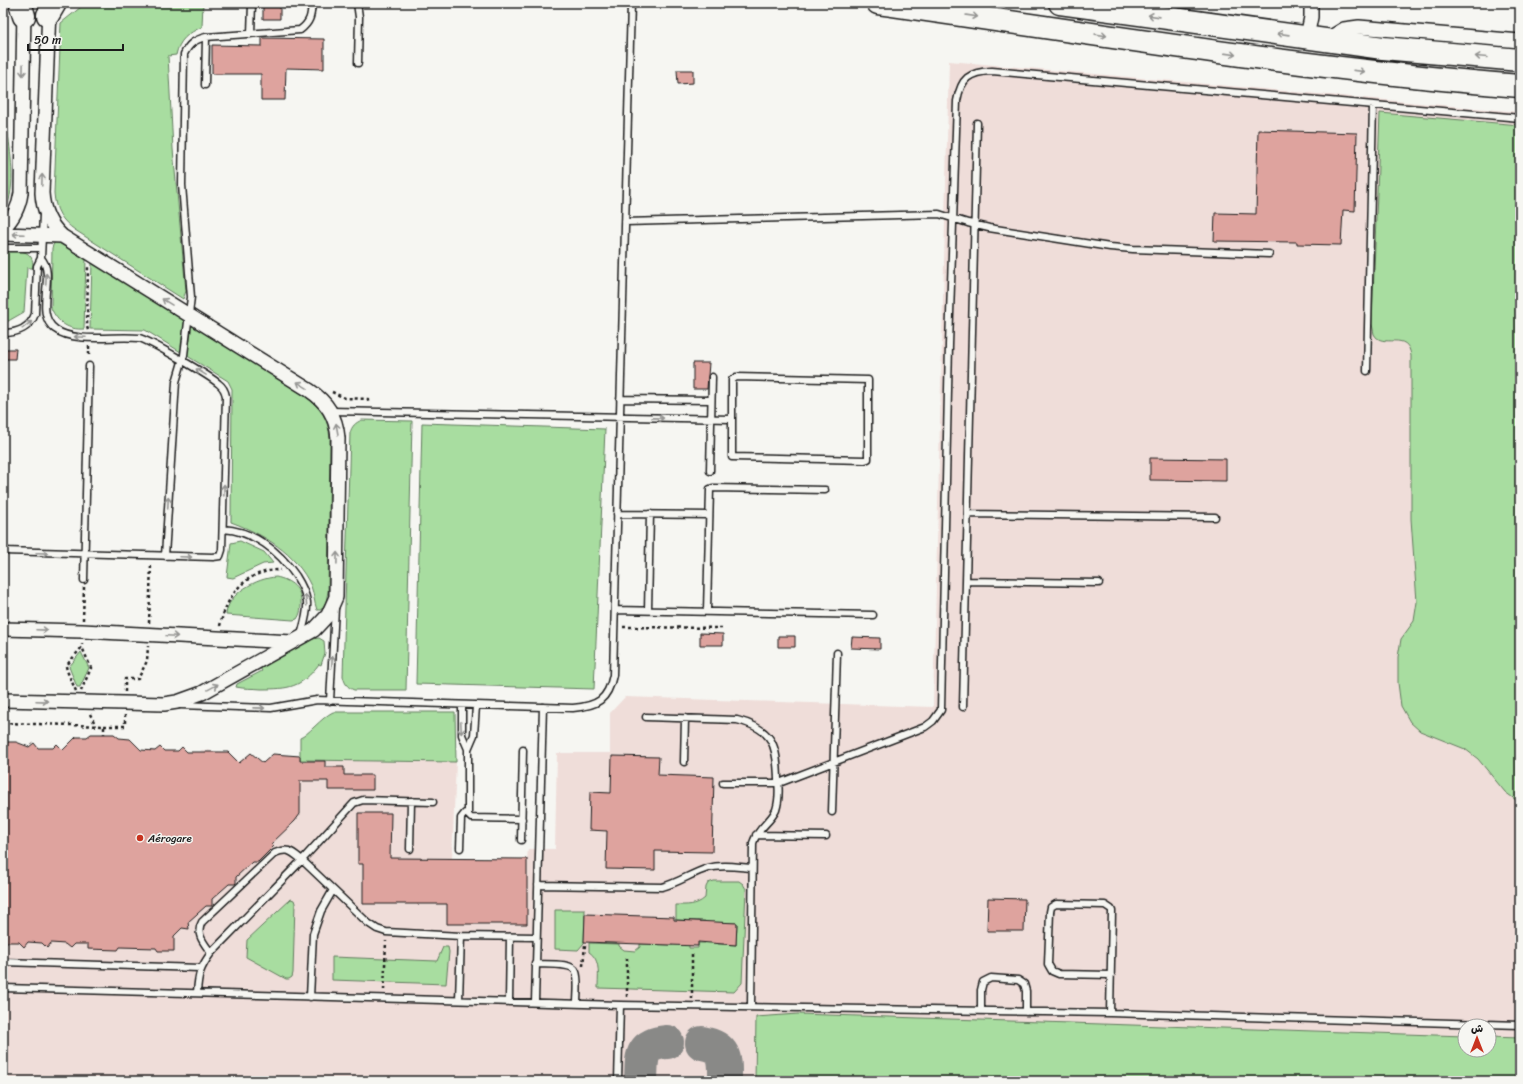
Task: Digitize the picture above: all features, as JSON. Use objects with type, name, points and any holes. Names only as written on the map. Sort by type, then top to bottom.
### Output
[{"type":"highway","points":[[878,3],[1248,56],[1379,73],[1520,86]]},
{"type":"highway","points":[[1070,4],[1383,48],[1520,60]]},
{"type":"street","points":[[1311,3],[1311,17],[1316,39],[1344,29],[1359,27],[1520,41]]},
{"type":"street","points":[[3,229],[14,216],[20,201],[21,193],[23,7]]},
{"type":"street","points":[[3,700],[125,704],[164,704],[177,702],[202,693],[297,640],[321,623],[328,615],[336,597],[338,438],[335,419],[325,402],[309,390],[62,236],[48,219],[42,193],[51,7]]},
{"type":"street","points":[[3,234],[42,242],[62,236]]},
{"type":"street","points":[[3,629],[82,631],[220,639],[297,640]]},
{"type":"lane","points":[[251,34],[252,3]]},
{"type":"lane","points":[[165,556],[175,395],[191,306],[182,185],[184,54],[188,45],[196,39],[300,30],[309,21],[312,3]]},
{"type":"lane","points":[[357,3],[358,62]]},
{"type":"lane","points":[[164,704],[271,708],[304,702],[330,701],[476,706],[586,707],[601,701],[607,694],[611,686],[613,675],[631,3]]},
{"type":"lane","points":[[205,85],[206,37]]},
{"type":"lane","points":[[723,783],[779,783],[925,727],[933,721],[941,710],[952,218],[957,101],[959,89],[966,78],[978,72],[992,71],[1520,118]]},
{"type":"lane","points":[[1367,371],[1373,105]]},
{"type":"lane","points":[[963,707],[977,123]]},
{"type":"lane","points":[[3,333],[13,333],[21,330],[33,320],[36,314],[37,266],[41,258],[44,206]]},
{"type":"lane","points":[[625,222],[934,214],[975,225],[1133,250],[1269,254]]},
{"type":"lane","points":[[3,248],[42,242]]},
{"type":"lane","points":[[3,551],[217,557],[222,553],[226,396],[224,390],[220,384],[142,338],[71,336],[52,327],[48,320],[46,303],[46,269],[45,263],[41,258]]},
{"type":"lane","points":[[84,580],[89,366]]},
{"type":"lane","points":[[710,471],[712,377]]},
{"type":"lane","points":[[734,377],[866,379],[869,381],[868,458],[866,460],[734,457],[731,454],[732,419],[732,380],[734,377]]},
{"type":"lane","points":[[620,399],[712,400]]},
{"type":"lane","points":[[331,411],[732,419]]},
{"type":"lane","points":[[708,611],[709,491],[711,488],[825,490]]},
{"type":"lane","points":[[617,514],[709,515]]},
{"type":"lane","points":[[648,610],[650,514]]},
{"type":"lane","points":[[968,514],[1215,517]]},
{"type":"lane","points":[[223,529],[245,534],[267,545],[281,557],[291,569],[304,590],[307,600],[305,622],[297,640]]},
{"type":"lane","points":[[966,581],[1099,583]]},
{"type":"lane","points":[[330,701],[336,597]]},
{"type":"lane","points":[[615,610],[874,615]]},
{"type":"lane","points":[[832,812],[837,653]]},
{"type":"lane","points":[[462,705],[462,735],[468,749]]},
{"type":"lane","points":[[476,706],[474,735],[468,749],[468,813],[471,818],[522,819]]},
{"type":"lane","points":[[535,1002],[542,707]]},
{"type":"lane","points":[[646,717],[737,720],[752,724],[764,732],[773,744],[778,758],[778,802],[771,818],[756,835],[753,843],[751,1006]]},
{"type":"lane","points":[[684,762],[685,718]]},
{"type":"lane","points":[[521,840],[524,750]]},
{"type":"lane","points":[[197,993],[200,968],[211,953],[302,860],[354,803],[363,800],[433,802]]},
{"type":"lane","points":[[410,849],[411,801]]},
{"type":"lane","points":[[460,848],[461,818],[462,815],[468,813]]},
{"type":"lane","points":[[756,835],[826,836]]},
{"type":"lane","points":[[211,953],[198,933],[202,922],[280,850],[292,851],[376,929],[386,932],[461,936],[536,937]]},
{"type":"lane","points":[[538,885],[662,887],[675,884],[698,872],[710,868],[722,866],[752,868]]},
{"type":"lane","points":[[310,997],[313,934],[318,916],[333,890]]},
{"type":"lane","points":[[1110,1013],[1111,975],[1112,911],[1105,905],[1056,904],[1051,907],[1048,964],[1052,971],[1059,974],[1111,975]]},
{"type":"lane","points":[[458,1000],[461,936]]},
{"type":"lane","points":[[509,1002],[510,937]]},
{"type":"lane","points":[[3,962],[200,968]]},
{"type":"lane","points":[[535,964],[573,967],[576,972],[577,1003]]},
{"type":"lane","points":[[981,1011],[981,990],[983,982],[991,978],[1018,980],[1024,984],[1026,990],[1026,1012]]},
{"type":"lane","points":[[3,988],[623,1005],[1110,1013],[1520,1025]]},
{"type":"lane","points":[[618,1081],[623,1005]]},
{"type":"path","points":[[89,366],[89,332],[87,327],[88,262],[91,254]]},
{"type":"path","points":[[329,390],[345,398],[368,399],[369,411]]},
{"type":"path","points":[[3,723],[125,726],[125,679],[138,679],[147,661],[151,556]]},
{"type":"path","points":[[220,639],[220,626],[223,613],[235,590],[248,578],[259,573],[270,570],[291,569]]},
{"type":"path","points":[[82,647],[66,666],[79,695],[91,668],[82,647],[84,580]]},
{"type":"path","points":[[614,627],[724,628]]},
{"type":"path","points":[[83,702],[96,726]]},
{"type":"path","points":[[104,726],[104,734]]},
{"type":"path","points":[[384,998],[386,932]]},
{"type":"path","points":[[576,972],[583,966],[585,945]]},
{"type":"path","points":[[692,951],[692,1005]]},
{"type":"path","points":[[623,1005],[628,956]]},
{"type":"shaded area","points":[[949,61],[1520,112],[1520,1081],[3,1081],[3,742],[16,742],[27,747],[30,747],[34,743],[38,748],[53,748],[57,744],[61,748],[65,748],[91,734],[114,734],[119,738],[130,739],[141,750],[155,751],[160,747],[164,751],[178,751],[182,747],[187,752],[209,750],[228,752],[239,762],[251,753],[263,763],[273,754],[300,756],[300,760],[456,762],[452,859],[527,859],[528,849],[555,849],[557,753],[610,753],[610,713],[625,697],[933,707]]},
{"type":"green space","points":[[86,3],[203,3],[202,27],[192,32],[182,41],[176,55],[168,56],[173,149],[186,291],[183,299],[75,230],[66,223],[56,205],[54,193],[61,23]]},
{"type":"green space","points":[[3,15],[6,19],[7,121],[12,185],[3,214]]},
{"type":"green space","points":[[1380,113],[1520,125],[1520,803],[1505,792],[1478,759],[1465,749],[1420,731],[1410,722],[1401,706],[1398,683],[1398,657],[1401,639],[1414,621],[1417,602],[1411,519],[1411,356],[1409,348],[1405,343],[1378,338],[1374,334],[1372,324]]},
{"type":"green space","points":[[57,242],[86,259],[84,329],[68,327],[60,322],[51,308],[52,248],[54,243]]},
{"type":"green space","points":[[3,251],[19,251],[28,254],[33,262],[33,268],[27,268],[24,312],[3,324]]},
{"type":"green space","points":[[92,262],[305,396],[323,414],[328,425],[330,439],[328,591],[326,602],[321,610],[317,610],[311,586],[305,574],[288,554],[255,532],[231,522],[232,389],[228,381],[145,330],[90,329]]},
{"type":"green space","points":[[362,420],[412,421],[406,690],[354,690],[347,685],[343,676],[350,433],[354,425]]},
{"type":"green space","points":[[422,423],[605,429],[594,689],[416,684]]},
{"type":"green space","points":[[240,541],[264,552],[273,563],[263,564],[233,578],[227,577],[231,543]]},
{"type":"green space","points":[[276,577],[286,580],[297,589],[299,593],[301,598],[301,608],[297,619],[293,620],[226,615],[232,600],[245,588],[261,580]]},
{"type":"green space","points":[[319,638],[324,641],[325,653],[321,665],[319,664],[306,678],[294,686],[261,689],[236,687],[237,684],[262,671],[260,668],[312,639]]},
{"type":"green space","points":[[81,652],[89,668],[80,687],[77,687],[69,667]]},
{"type":"green space","points":[[333,712],[455,712],[456,762],[300,760],[300,738]]},
{"type":"green space","points":[[714,881],[739,881],[746,889],[742,983],[734,992],[598,988],[597,963],[593,955],[589,952],[589,943],[619,944],[619,946],[624,950],[635,951],[640,947],[640,944],[673,945],[675,941],[689,942],[689,948],[698,948],[698,943],[705,943],[705,921],[676,920],[676,905],[691,904],[702,901],[705,898],[708,883]],"holes":[[[718,923],[737,923],[736,945],[718,944]]]},
{"type":"green space","points":[[291,899],[294,900],[295,903],[293,973],[292,977],[286,979],[246,957],[247,940]]},
{"type":"green space","points":[[555,910],[585,910],[584,943],[578,950],[555,949]]},
{"type":"green space","points":[[443,947],[448,947],[449,952],[446,984],[332,980],[332,957],[437,961]]},
{"type":"green space","points":[[798,1014],[1457,1036],[1457,1058],[1497,1058],[1497,1037],[1520,1038],[1520,1081],[755,1081],[756,1017]]},
{"type":"building","points":[[263,3],[280,3],[280,19],[263,19]]},
{"type":"building","points":[[262,38],[324,39],[324,69],[286,68],[285,100],[261,100],[261,74],[212,74],[212,45],[262,46]]},
{"type":"building","points":[[677,70],[693,70],[693,83],[678,84]]},
{"type":"building","points":[[1258,130],[1357,133],[1355,211],[1343,210],[1341,245],[1297,244],[1297,242],[1214,241],[1215,213],[1256,214]]},
{"type":"building","points":[[3,349],[16,349],[15,359],[3,359]]},
{"type":"building","points":[[693,363],[709,363],[707,389],[693,389]]},
{"type":"building","points":[[1150,458],[1226,459],[1226,481],[1150,480]]},
{"type":"building","points":[[700,633],[723,634],[723,645],[700,645]]},
{"type":"building","points":[[778,636],[795,636],[795,647],[778,647]]},
{"type":"building","points":[[852,637],[880,638],[880,649],[851,648]]},
{"type":"building","name":"Aérogare","points":[[91,734],[114,734],[119,738],[130,739],[141,750],[155,751],[160,747],[164,751],[178,751],[182,747],[187,752],[228,752],[239,763],[251,753],[263,763],[273,754],[300,756],[300,761],[325,761],[325,767],[344,767],[344,775],[373,775],[373,790],[328,790],[328,781],[300,781],[300,814],[295,821],[271,844],[274,846],[258,862],[252,862],[236,877],[235,884],[229,884],[212,899],[212,906],[206,906],[188,922],[189,929],[182,928],[174,936],[174,951],[158,951],[156,948],[120,947],[118,950],[88,949],[88,944],[74,944],[70,948],[65,944],[51,943],[47,948],[42,943],[28,942],[24,947],[19,942],[3,942],[3,742],[16,742],[29,747],[34,743],[38,748],[53,748],[57,744],[63,750],[76,737],[87,737]]},
{"type":"building","points":[[612,756],[659,757],[658,775],[714,777],[712,852],[655,851],[655,870],[606,869],[607,831],[589,830],[590,792],[611,793]]},
{"type":"building","points":[[358,813],[391,813],[390,858],[527,859],[527,924],[447,924],[447,904],[363,904],[363,864],[358,864]]},
{"type":"building","points":[[988,898],[1025,899],[1024,931],[987,931]]},
{"type":"building","points":[[585,914],[674,917],[674,920],[737,923],[736,945],[698,942],[698,946],[584,942]]},
{"type":"taxiway","points":[[641,1081],[642,1059],[647,1049],[658,1043],[667,1042]]},
{"type":"taxiway","points":[[702,1043],[710,1045],[720,1051],[724,1061],[725,1081]]},
{"type":"place","name":"Aérogare","points":[[140,838]]}]
